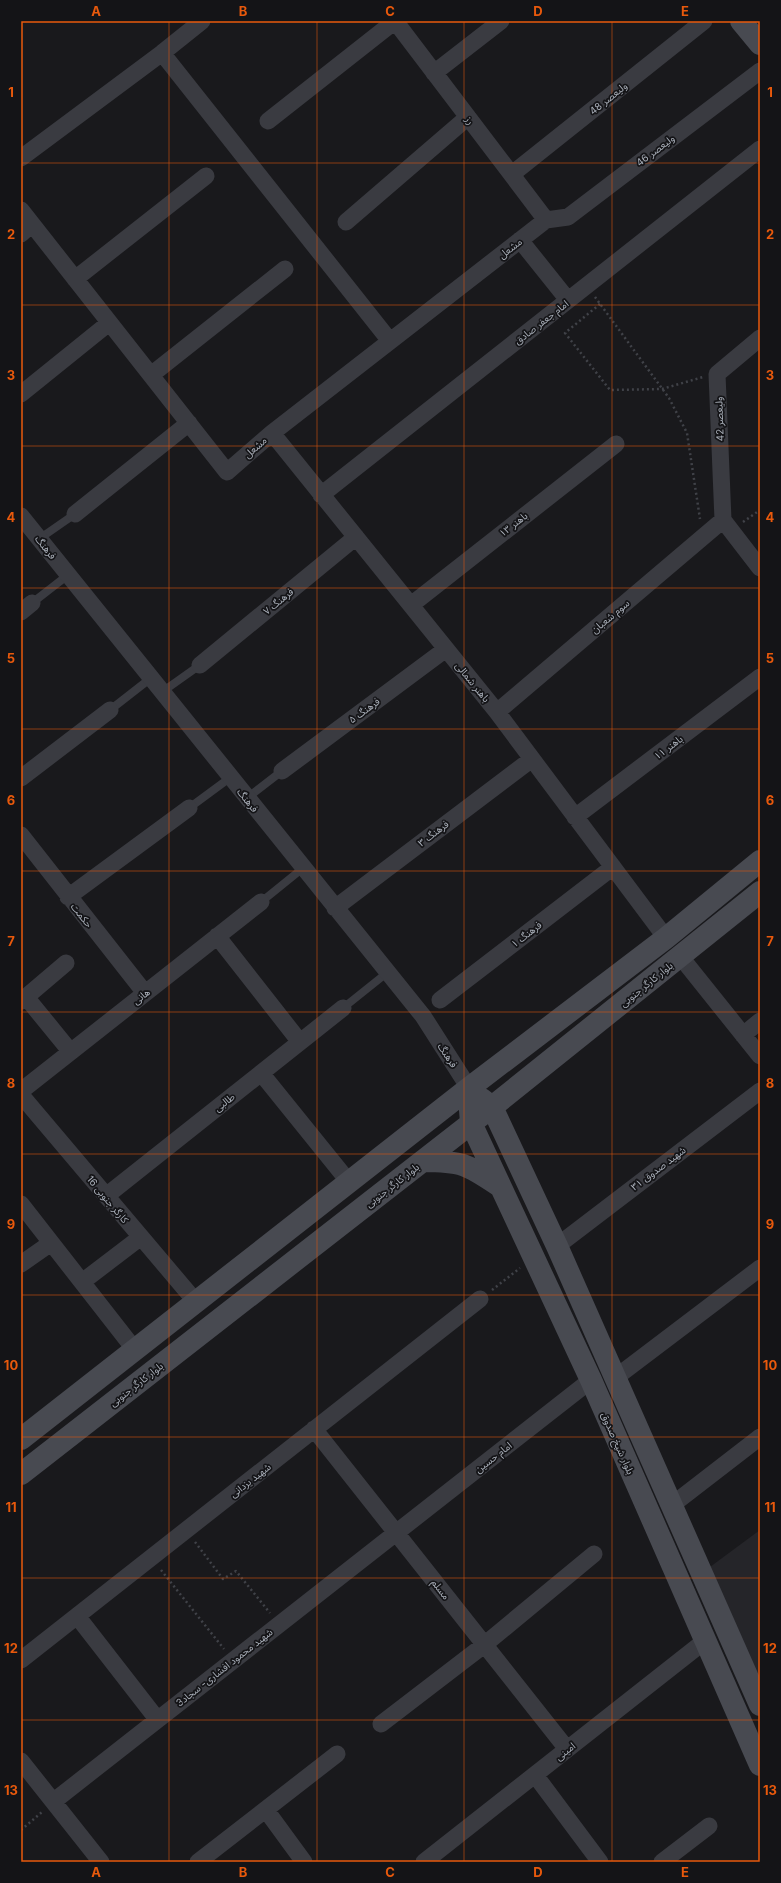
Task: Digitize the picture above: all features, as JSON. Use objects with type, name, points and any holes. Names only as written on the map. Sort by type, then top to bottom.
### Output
[{"type":"main road","points":[[741,21],[760,44]]},
{"type":"main road","points":[[21,1439],[469,1088],[666,938],[760,861]]},
{"type":"main road","name":"بلوار کارگر جنوبی","points":[[21,1474],[471,1124],[760,892]]},
{"type":"main road","points":[[697,912],[696,926],[699,932],[708,934]]},
{"type":"main road","points":[[666,938],[680,956]]},
{"type":"main road","points":[[469,1088],[492,1107],[759,1699]]},
{"type":"main road","points":[[469,1088],[471,1124]]},
{"type":"main road","name":"بلوار شیخ صدوق","points":[[471,1124],[591,1380],[760,1765]]},
{"type":"main road","points":[[423,1160],[462,1163],[502,1188]]},
{"type":"street","points":[[21,158],[162,53],[202,21]]},
{"type":"street","points":[[268,121],[395,21]]},
{"type":"street","name":"رز","points":[[395,21],[546,220]]},
{"type":"street","points":[[434,73],[501,21]]},
{"type":"street","name":"ولیعصر 48","points":[[512,174],[704,21]]},
{"type":"street","points":[[162,53],[390,341]]},
{"type":"street","name":"ولیعصر 46","points":[[546,220],[568,217],[760,71]]},
{"type":"street","points":[[346,222],[468,117]]},
{"type":"street","name":"امام جعفر صادق","points":[[321,494],[760,149]]},
{"type":"street","points":[[75,279],[206,176]]},
{"type":"street","name":"مشعل","points":[[21,210],[27,229],[75,279],[227,472],[272,433],[546,220]]},
{"type":"street","points":[[520,240],[568,300]]},
{"type":"street","points":[[151,375],[285,269]]},
{"type":"street","points":[[21,394],[109,323]]},
{"type":"street","points":[[717,374],[760,338]]},
{"type":"street","name":"ولیعصر 42","points":[[717,374],[727,526]]},
{"type":"street","points":[[75,514],[189,423]]},
{"type":"street","name":"باهنر شمالی","points":[[272,433],[497,712],[666,938]]},
{"type":"street","name":"باهنر ۱۳","points":[[411,605],[616,444]]},
{"type":"street","name":"فرهنگ","points":[[21,516],[423,1016],[469,1088]]},
{"type":"street","points":[[727,526],[760,568]]},
{"type":"street","name":"سوم شعبان","points":[[497,712],[703,537],[727,526]]},
{"type":"street","name":"فرهنگ ۷","points":[[200,665],[356,537]]},
{"type":"street","name":"فرهنگ ۵","points":[[282,771],[446,649]]},
{"type":"street","name":"باهنر ۱۱","points":[[575,817],[760,677]]},
{"type":"street","points":[[21,778],[110,710]]},
{"type":"street","name":"فرهنگ ۳","points":[[335,908],[532,759]]},
{"type":"street","points":[[68,897],[189,808]]},
{"type":"street","name":"حکمت","points":[[23,844],[68,897],[145,993]]},
{"type":"street","name":"فرهنگ ۱","points":[[440,1000],[613,867]]},
{"type":"street","name":"هانی","points":[[21,1093],[70,1051],[261,902]]},
{"type":"street","points":[[217,936],[300,1042]]},
{"type":"street","points":[[680,956],[760,1056]]},
{"type":"street","points":[[66,963],[23,999],[70,1051]]},
{"type":"street","name":"طالبی","points":[[106,1196],[343,1008]]},
{"type":"street","points":[[743,1034],[760,1021]]},
{"type":"street","points":[[261,1073],[349,1182]]},
{"type":"street","name":"شهید صدوق ۳۱","points":[[556,1246],[760,1090]]},
{"type":"street","name":"کارگر جنوبی 16","points":[[21,1093],[196,1302]]},
{"type":"street","points":[[21,1204],[135,1350]]},
{"type":"street","points":[[82,1282],[141,1238]]},
{"type":"street","points":[[21,1264],[51,1243]]},
{"type":"street","points":[[615,1378],[760,1268]]},
{"type":"street","name":"شهید یزدانی","points":[[21,1660],[480,1299]]},
{"type":"street","name":"امام حسین","points":[[396,1533],[591,1380]]},
{"type":"street","name":"مسلم","points":[[314,1430],[567,1749]]},
{"type":"street","points":[[672,1505],[760,1437]]},
{"type":"street","name":"شهید محمود افشاری- سجاد3","points":[[54,1801],[396,1533]]},
{"type":"street","points":[[381,1724],[484,1645],[594,1554]]},
{"type":"street","points":[[77,1616],[157,1719]]},
{"type":"street","name":"امینی","points":[[424,1862],[706,1640]]},
{"type":"street","points":[[198,1862],[337,1754]]},
{"type":"street","points":[[21,1761],[101,1862]]},
{"type":"street","points":[[534,1775],[600,1862]]},
{"type":"street","points":[[266,1810],[304,1862]]},
{"type":"street","points":[[662,1862],[709,1826]]},
{"type":"lane","points":[[39,539],[75,514]]},
{"type":"lane","points":[[27,607],[68,575]]},
{"type":"lane","points":[[162,692],[200,665]]},
{"type":"lane","points":[[110,710],[151,678]]},
{"type":"lane","points":[[247,798],[282,771]]},
{"type":"lane","points":[[189,808],[230,777]]},
{"type":"lane","points":[[261,902],[303,868]]},
{"type":"lane","points":[[343,1008],[388,972]]},
{"type":"path","points":[[587,286],[669,398],[687,433],[703,537]]},
{"type":"path","points":[[600,304],[565,333],[610,390],[662,389],[717,374]]},
{"type":"path","points":[[727,526],[760,510]]},
{"type":"path","points":[[480,1299],[534,1257]]},
{"type":"path","points":[[186,1530],[223,1579],[236,1571],[279,1624]]},
{"type":"path","points":[[152,1557],[232,1660]]},
{"type":"path","points":[[21,1830],[54,1801]]},
{"type":"shaded area","points":[[760,1530],[760,1670],[757,1673],[710,1567]]}]
